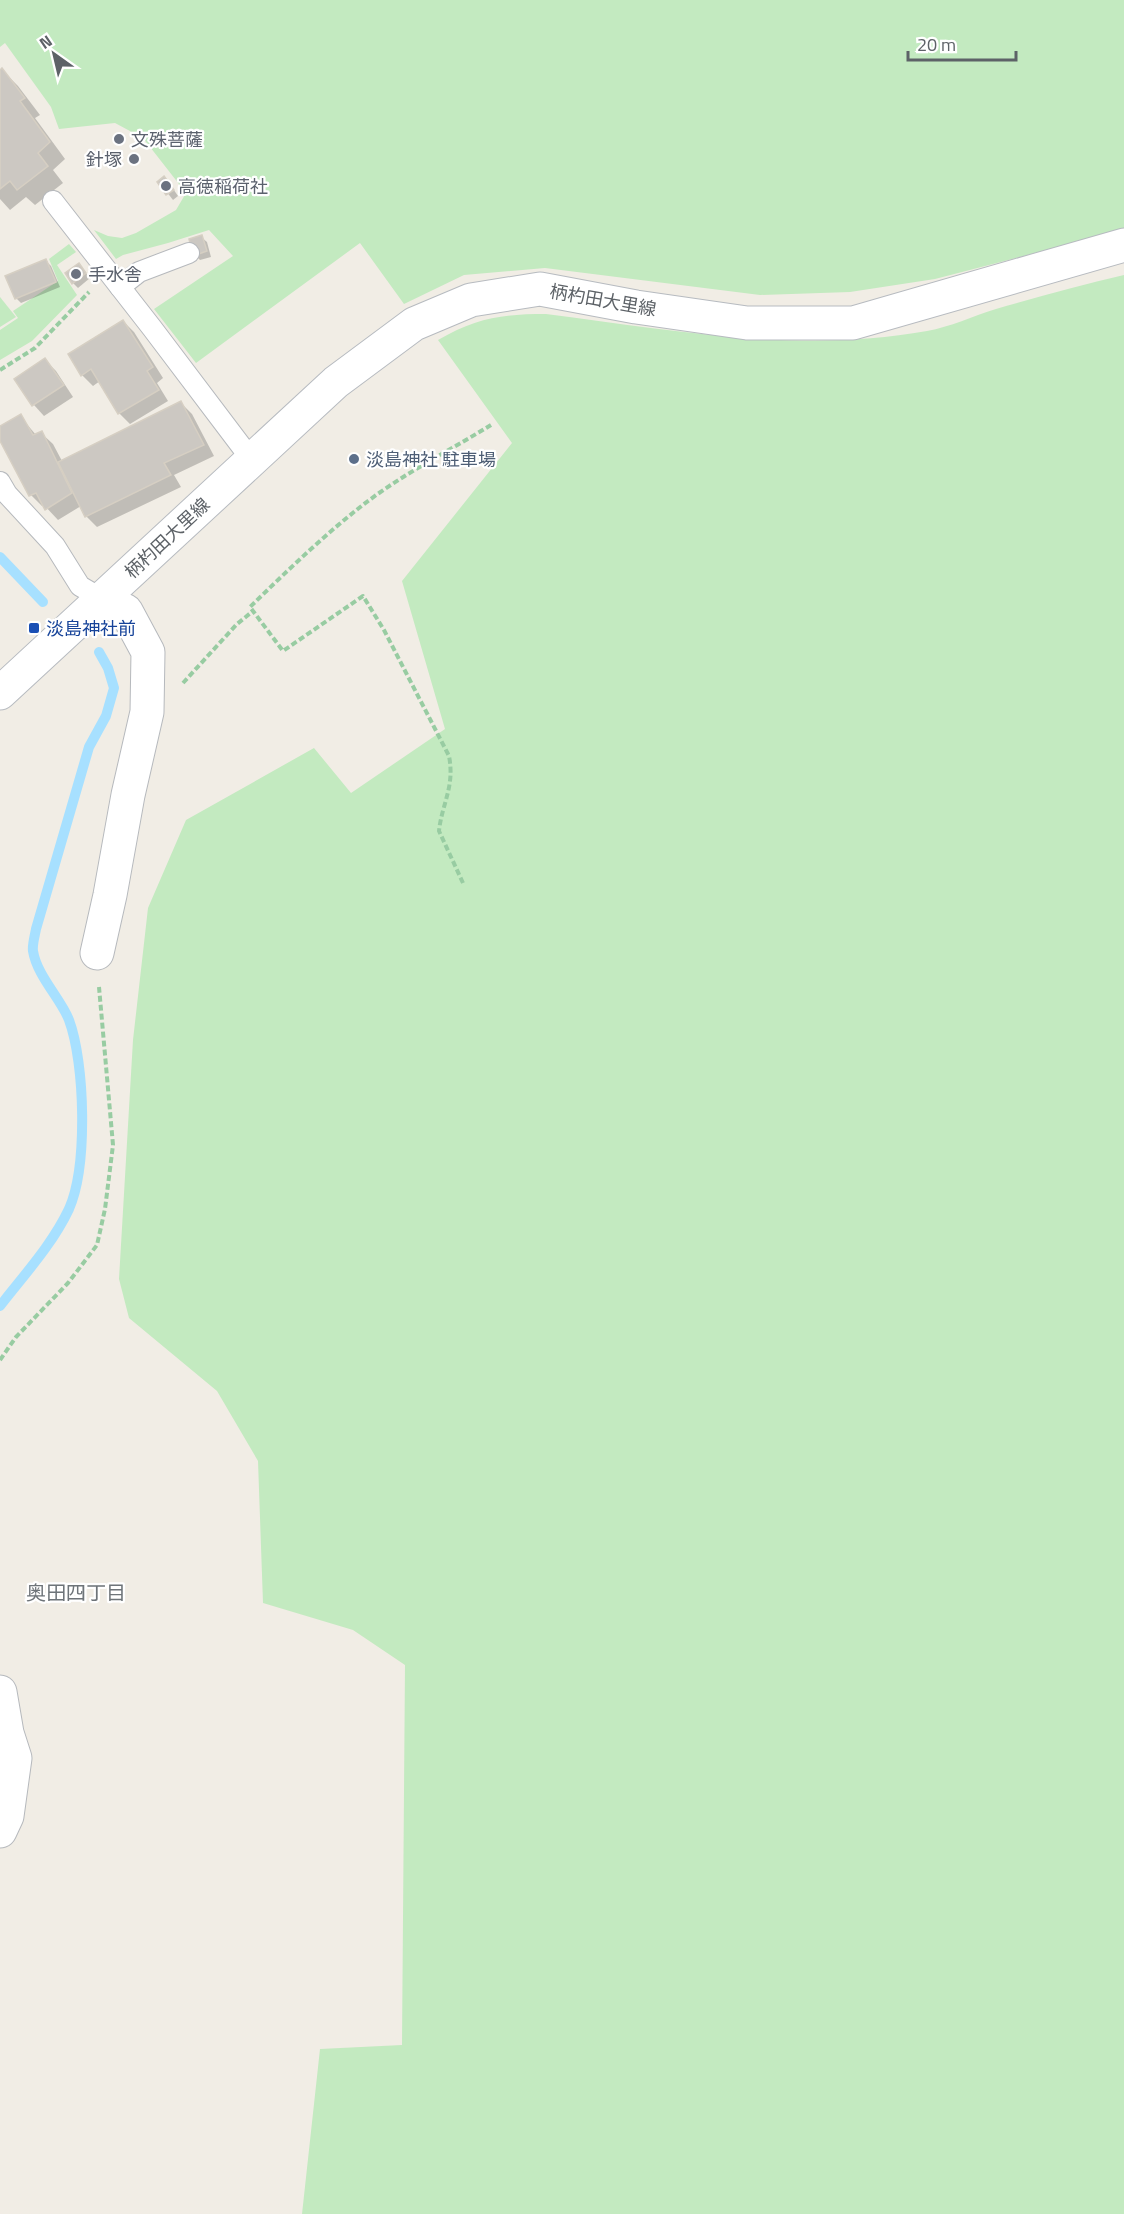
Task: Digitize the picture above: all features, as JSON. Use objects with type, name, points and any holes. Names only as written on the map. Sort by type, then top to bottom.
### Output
[{"type":"main road","name":"柄杓田大里線","points":[[0,693],[336,382],[414,324],[471,300],[540,289],[636,307],[747,323],[853,323],[1124,245]]},
{"type":"main road","points":[[97,953],[147,712],[148,652],[126,611],[102,599]]},
{"type":"main road","points":[[0,1692],[4,1738],[15,1758],[7,1816],[0,1831]]},
{"type":"lane","points":[[53,201],[235,435],[251,459]]},
{"type":"lane","points":[[115,280],[189,254]]},
{"type":"lane","points":[[0,482],[7,494],[55,546],[80,586],[102,599]]},
{"type":"path","points":[[0,370],[35,348],[99,282],[115,280]]},
{"type":"path","points":[[463,883],[439,831],[450,792],[452,769],[450,756],[384,630],[363,596],[283,651],[250,607],[296,562],[359,508],[393,484],[491,425]]},
{"type":"path","points":[[147,712],[162,705],[237,624],[253,611]]},
{"type":"path","points":[[0,1360],[16,1337],[68,1283],[97,1245],[113,1145],[97,953]]},
{"type":"green space","points":[[0,0],[1124,0],[1124,230],[935,279],[850,292],[760,295],[545,268],[464,275],[404,304],[360,243],[196,363],[154,309],[233,256],[209,230],[116,259],[94,230],[108,236],[122,238],[136,233],[176,210],[186,193],[143,138],[115,123],[59,129],[51,107],[5,43],[0,47]]},
{"type":"green space","points":[[69,244],[76,252],[57,265],[77,295],[32,341],[0,360],[0,330],[18,318],[13,311],[58,281],[49,259]]},
{"type":"green space","points":[[1124,275],[1124,2214],[302,2214],[320,2049],[402,2045],[405,1665],[353,1630],[263,1603],[258,1461],[217,1391],[129,1318],[119,1279],[133,1040],[148,908],[186,820],[314,748],[351,793],[445,729],[402,581],[512,443],[438,340],[477,322],[503,316],[546,314],[736,337],[784,340],[879,338],[936,329],[996,309]]},
{"type":"green space","points":[[0,297],[16,317],[0,327]]},
{"type":"building","points":[[2,68],[25,98],[20,101],[50,142],[38,153],[48,166],[17,190],[10,181],[0,189],[0,70]]},
{"type":"building","points":[[164,176],[174,190],[166,195],[157,182]]},
{"type":"building","points":[[202,235],[207,251],[193,256],[189,239]]},
{"type":"building","points":[[46,259],[56,282],[15,299],[5,276]]},
{"type":"building","points":[[79,263],[86,273],[72,284],[65,273]]},
{"type":"building","points":[[123,320],[153,367],[147,371],[159,390],[118,414],[91,369],[81,376],[68,354]]},
{"type":"building","points":[[45,358],[64,385],[32,406],[14,379]]},
{"type":"building","points":[[181,401],[204,445],[164,463],[171,475],[85,517],[58,462]]},
{"type":"building","points":[[21,414],[33,435],[42,431],[72,493],[45,510],[36,493],[29,496],[0,441],[0,426]]},
{"type":"waterway","points":[[0,557],[43,602]]},
{"type":"waterway","points":[[0,1306],[37,1259],[62,1222],[75,1190],[79,1167],[82,1142],[81,1087],[74,1039],[69,1020],[35,960],[33,943],[89,747],[106,716],[114,688],[108,668],[99,652]]},
{"type":"place","name":"文殊菩薩","points":[[119,139]]},
{"type":"place","name":"針塚","points":[[134,159]]},
{"type":"place","name":"高徳稲荷社","points":[[166,186]]},
{"type":"place","name":"手水舎","points":[[76,274]]},
{"type":"place","name":"淡島神社 駐車場","points":[[354,459]]},
{"type":"place","name":"淡島神社前","points":[[34,628]]},
{"type":"district","name":"奥田四丁目","points":[[76,1592]]}]
